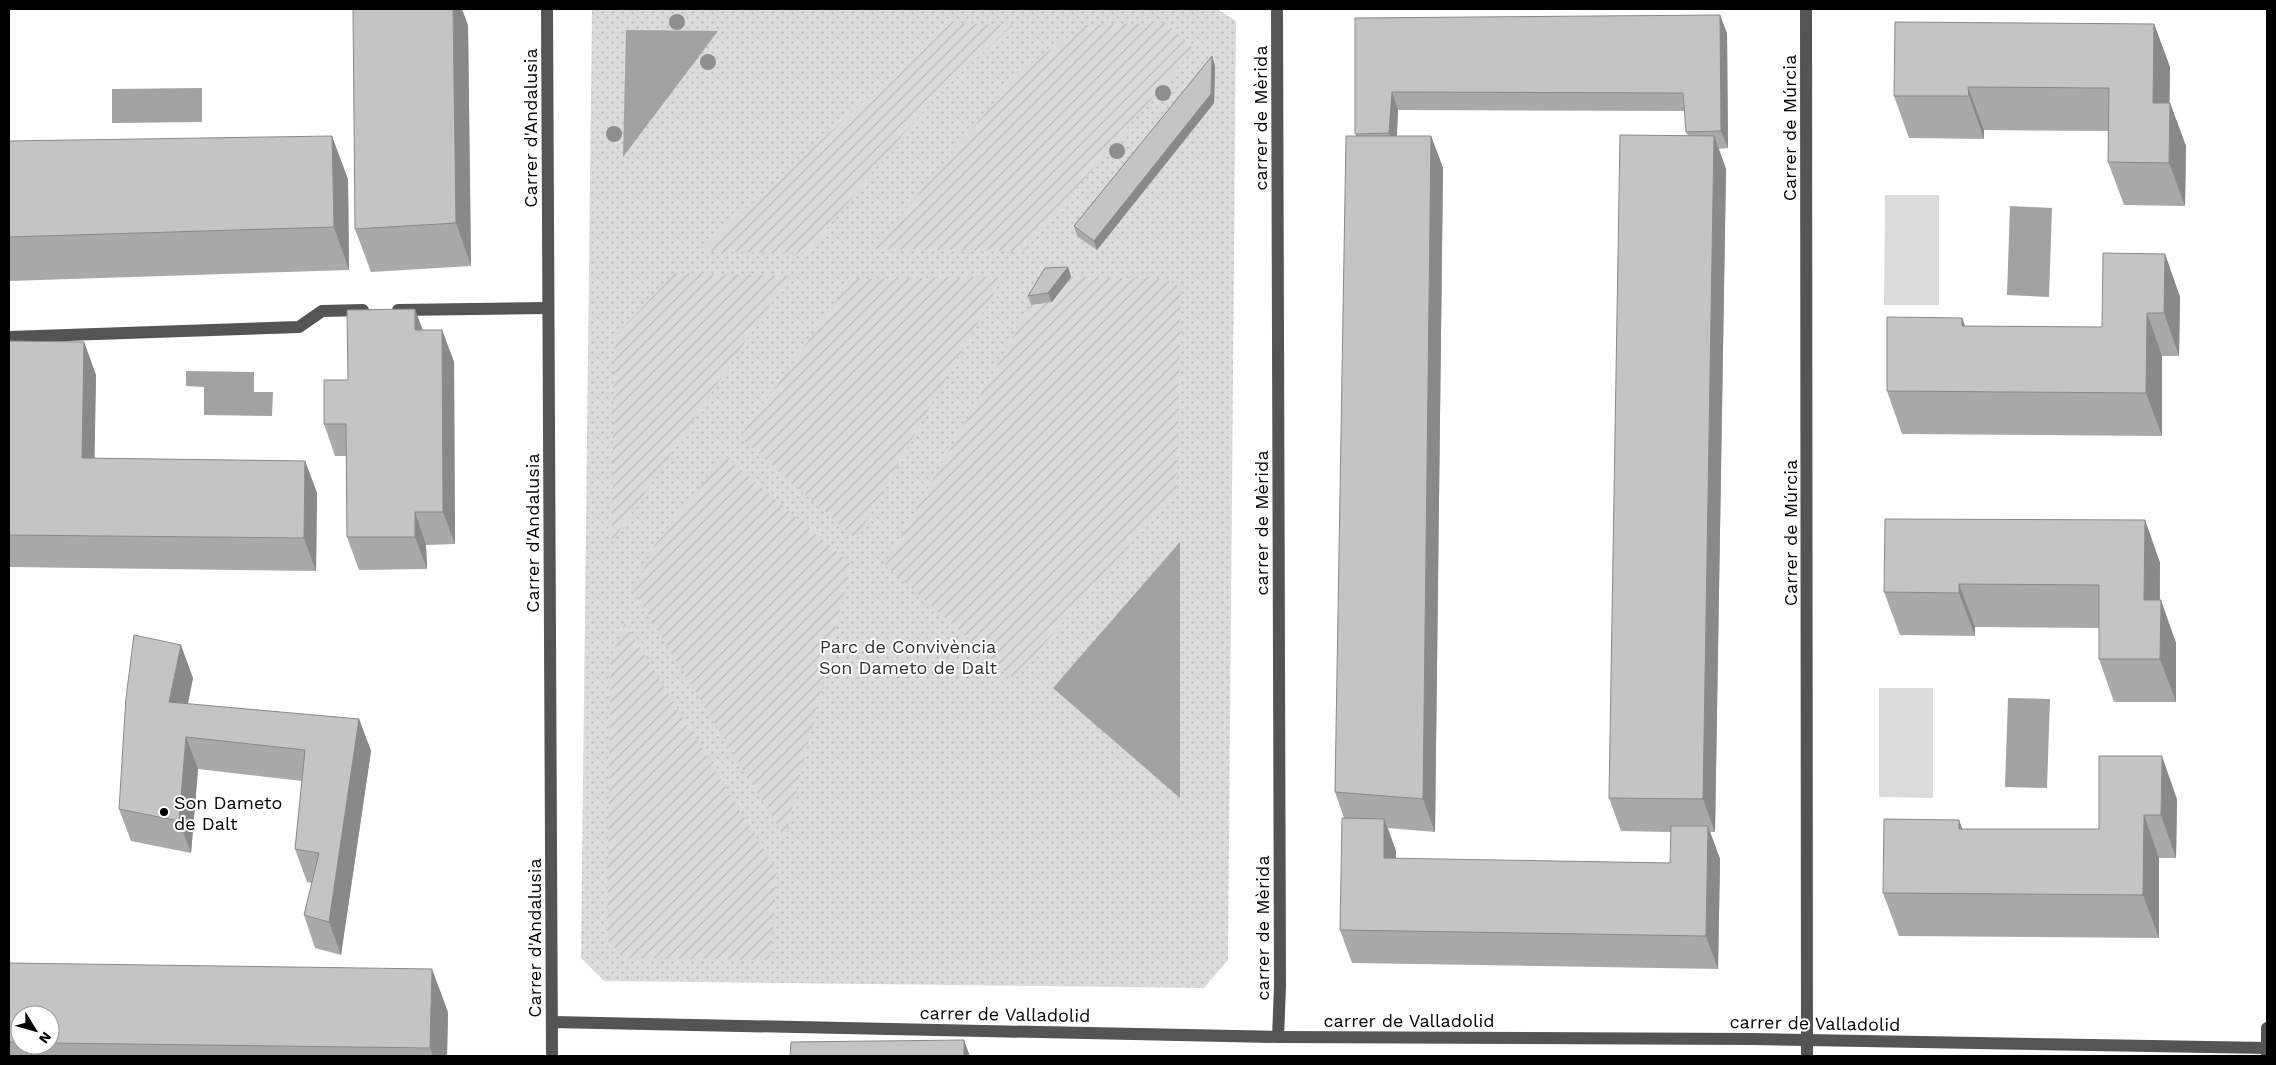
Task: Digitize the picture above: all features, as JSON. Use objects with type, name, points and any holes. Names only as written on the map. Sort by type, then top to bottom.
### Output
[{"type":"street","name":"Carrer d'Andalusia","points":[[547,9],[552,1056]]},
{"type":"street","name":"carrer de Mèrida","points":[[1277,9],[1280,976],[1278,1037]]},
{"type":"street","name":"Carrer de Múrcia","points":[[1806,9],[1807,1056]]},
{"type":"street","points":[[9,337],[299,327],[322,310],[548,308]]},
{"type":"street","name":"carrer de Valladolid","points":[[552,1022],[1278,1037],[1807,1040],[2267,1048]]},
{"type":"street","points":[[2267,1028],[2267,1056]]},
{"type":"green space","name":"Parc de Convivència Son Dameto de Dalt","points":[[592,9],[1217,9],[1236,21],[1228,960],[1204,988],[604,981],[581,958]]},
{"type":"green space","points":[[950,23],[1013,25],[944,88],[905,132],[807,253],[717,252],[703,248]]},
{"type":"green space","points":[[1165,23],[1194,48],[1024,251],[873,249],[1019,72],[1086,25]]},
{"type":"green space","points":[[1885,195],[1939,195],[1939,305],[1884,305]]},
{"type":"green space","points":[[675,273],[789,276],[612,542],[614,337]]},
{"type":"green space","points":[[1003,277],[856,539],[740,437],[852,279]]},
{"type":"green space","points":[[1071,277],[1164,279],[1181,287],[1177,490],[1014,679],[885,565],[1031,305],[1052,302]]},
{"type":"green space","points":[[725,456],[851,564],[785,838],[634,592],[654,546]]},
{"type":"green space","points":[[625,623],[777,871],[770,960],[623,958],[607,939],[611,658]]},
{"type":"green space","points":[[1879,688],[1933,688],[1933,798],[1879,797]]},
{"type":"shaded area","points":[[626,30],[718,31],[623,157]]},
{"type":"shaded area","points":[[202,88],[202,122],[112,123],[112,89]]},
{"type":"shaded area","points":[[2010,206],[2052,208],[2049,297],[2007,295]]},
{"type":"shaded area","points":[[186,371],[254,372],[254,392],[273,392],[272,416],[204,415],[204,387],[186,386]]},
{"type":"shaded area","points":[[1180,542],[1180,798],[1053,688]]},
{"type":"shaded area","points":[[2008,698],[2050,699],[2047,788],[2005,787]]},
{"type":"building","points":[[353,9],[453,9],[456,223],[355,229]]},
{"type":"building","points":[[1720,15],[1721,131],[1686,132],[1683,93],[1392,92],[1389,133],[1355,134],[1355,18]]},
{"type":"building","points":[[1895,22],[2154,24],[2153,103],[2170,103],[2169,163],[2108,162],[2109,88],[1968,87],[1969,96],[1894,96]]},
{"type":"building","points":[[1212,56],[1211,94],[1094,241],[1074,226]]},
{"type":"building","points":[[1620,135],[1714,136],[1703,799],[1609,798]]},
{"type":"building","points":[[332,136],[334,227],[9,237],[9,141]]},
{"type":"building","points":[[1346,136],[1431,136],[1423,799],[1335,792]]},
{"type":"building","points":[[2103,253],[2165,254],[2164,313],[2147,313],[2146,393],[1887,391],[1887,317],[1962,318],[1962,326],[2102,327]]},
{"type":"building","points":[[1068,267],[1048,293],[1028,296],[1045,268]]},
{"type":"building","points":[[415,309],[415,330],[442,330],[443,512],[415,512],[415,537],[347,537],[346,424],[324,424],[324,380],[348,380],[347,310]]},
{"type":"building","points":[[9,341],[84,342],[82,458],[305,461],[304,538],[9,535]]},
{"type":"building","points":[[1885,519],[2145,520],[2144,600],[2161,600],[2160,659],[2099,659],[2099,585],[1959,584],[1959,593],[1884,592]]},
{"type":"building","points":[[134,635],[181,645],[169,702],[359,719],[329,922],[304,915],[319,853],[295,849],[305,750],[186,737],[179,821],[119,809],[126,698]]},
{"type":"building","points":[[2099,756],[2162,756],[2161,815],[2144,815],[2143,895],[1883,893],[1884,819],[1959,820],[1959,829],[2099,829]]},
{"type":"building","points":[[1342,818],[1384,819],[1384,858],[1670,863],[1671,826],[1708,826],[1706,936],[1340,930]]},
{"type":"building","points":[[9,963],[432,969],[430,1048],[60,1043],[60,1005],[10,1005],[9,1042]]},
{"type":"building","points":[[964,1040],[964,1056],[790,1056],[791,1042]]},
{"type":"place","name":"Son Dameto de Dalt","points":[[164,812]]}]
